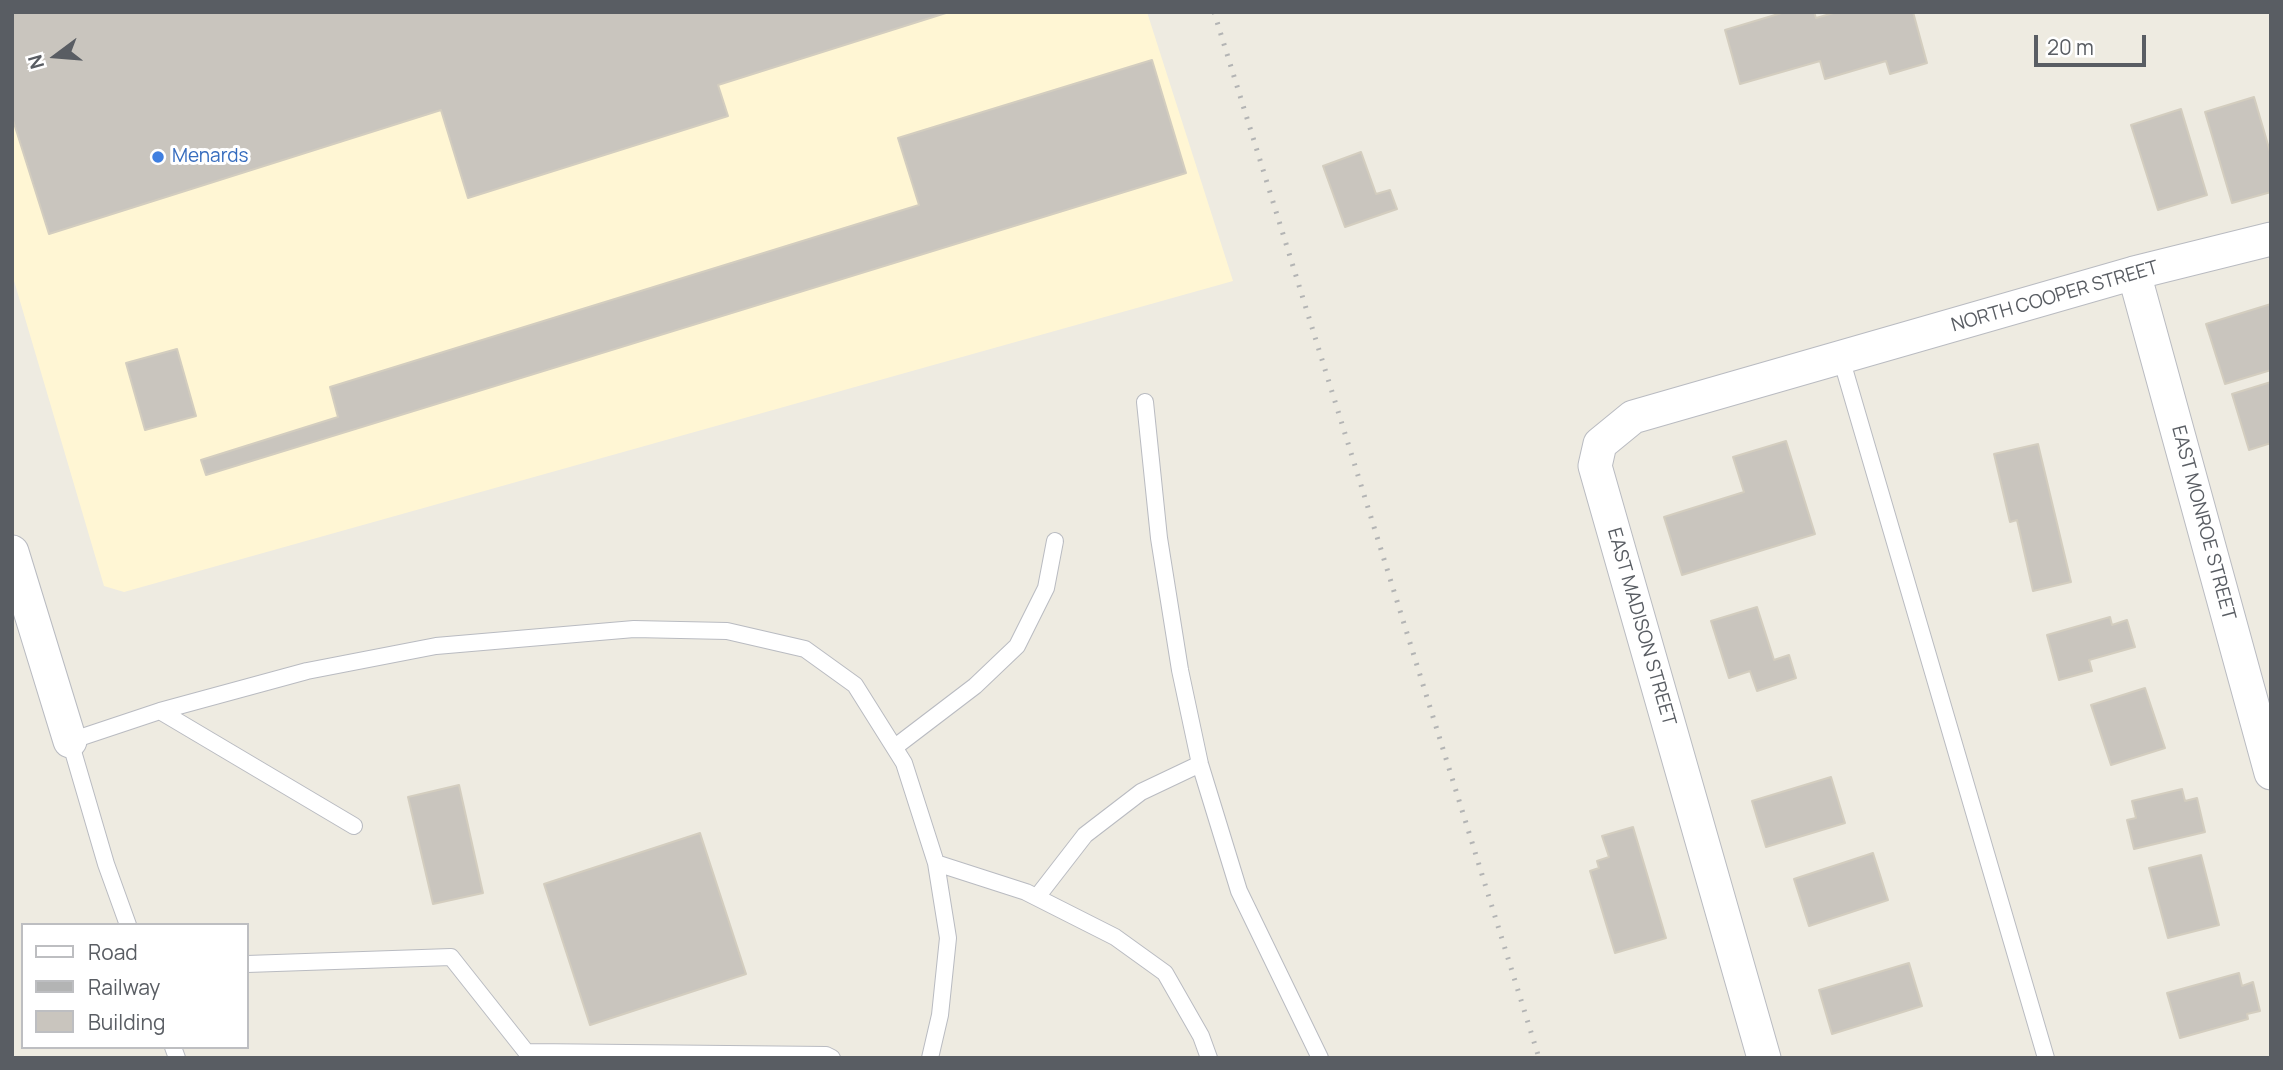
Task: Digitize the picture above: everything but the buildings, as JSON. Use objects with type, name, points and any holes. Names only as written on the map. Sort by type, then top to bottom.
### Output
[{"type":"street","name":"NORTH COOPER STREET","points":[[1841,358],[2134,274],[2271,239]]},
{"type":"street","name":"EAST MONROE STREET","points":[[2134,274],[2271,773]]},
{"type":"street","name":"EAST MADISON STREET","points":[[1764,1058],[1595,466],[1600,444],[1633,417],[1841,358]]},
{"type":"street","points":[[12,552],[70,741]]},
{"type":"lane","points":[[1841,358],[2046,1058]]},
{"type":"lane","points":[[1146,402],[1159,538],[1180,670],[1200,764],[1239,891],[1320,1058]]},
{"type":"lane","points":[[895,747],[975,686],[1017,646],[1046,588],[1055,541]]},
{"type":"lane","points":[[127,923],[106,864],[70,741],[160,711],[307,671],[436,646],[634,629],[727,631],[805,649],[855,685],[904,763],[936,863],[948,938],[940,1016],[930,1058]]},
{"type":"lane","points":[[160,711],[354,826]]},
{"type":"lane","points":[[1037,897],[1085,835],[1141,792],[1200,764]]},
{"type":"lane","points":[[936,863],[1037,897],[1115,937],[1165,973],[1201,1036],[1209,1058]]},
{"type":"lane","points":[[248,964],[450,957],[530,1055],[826,1055],[832,1058]]},
{"type":"shaded area","points":[[12,12],[1147,12],[1233,281],[124,592],[104,586],[12,274]]},
{"type":"railway","points":[[1214,12],[1539,1058]]},
{"type":"place","name":"Menards","points":[[158,157]]}]
